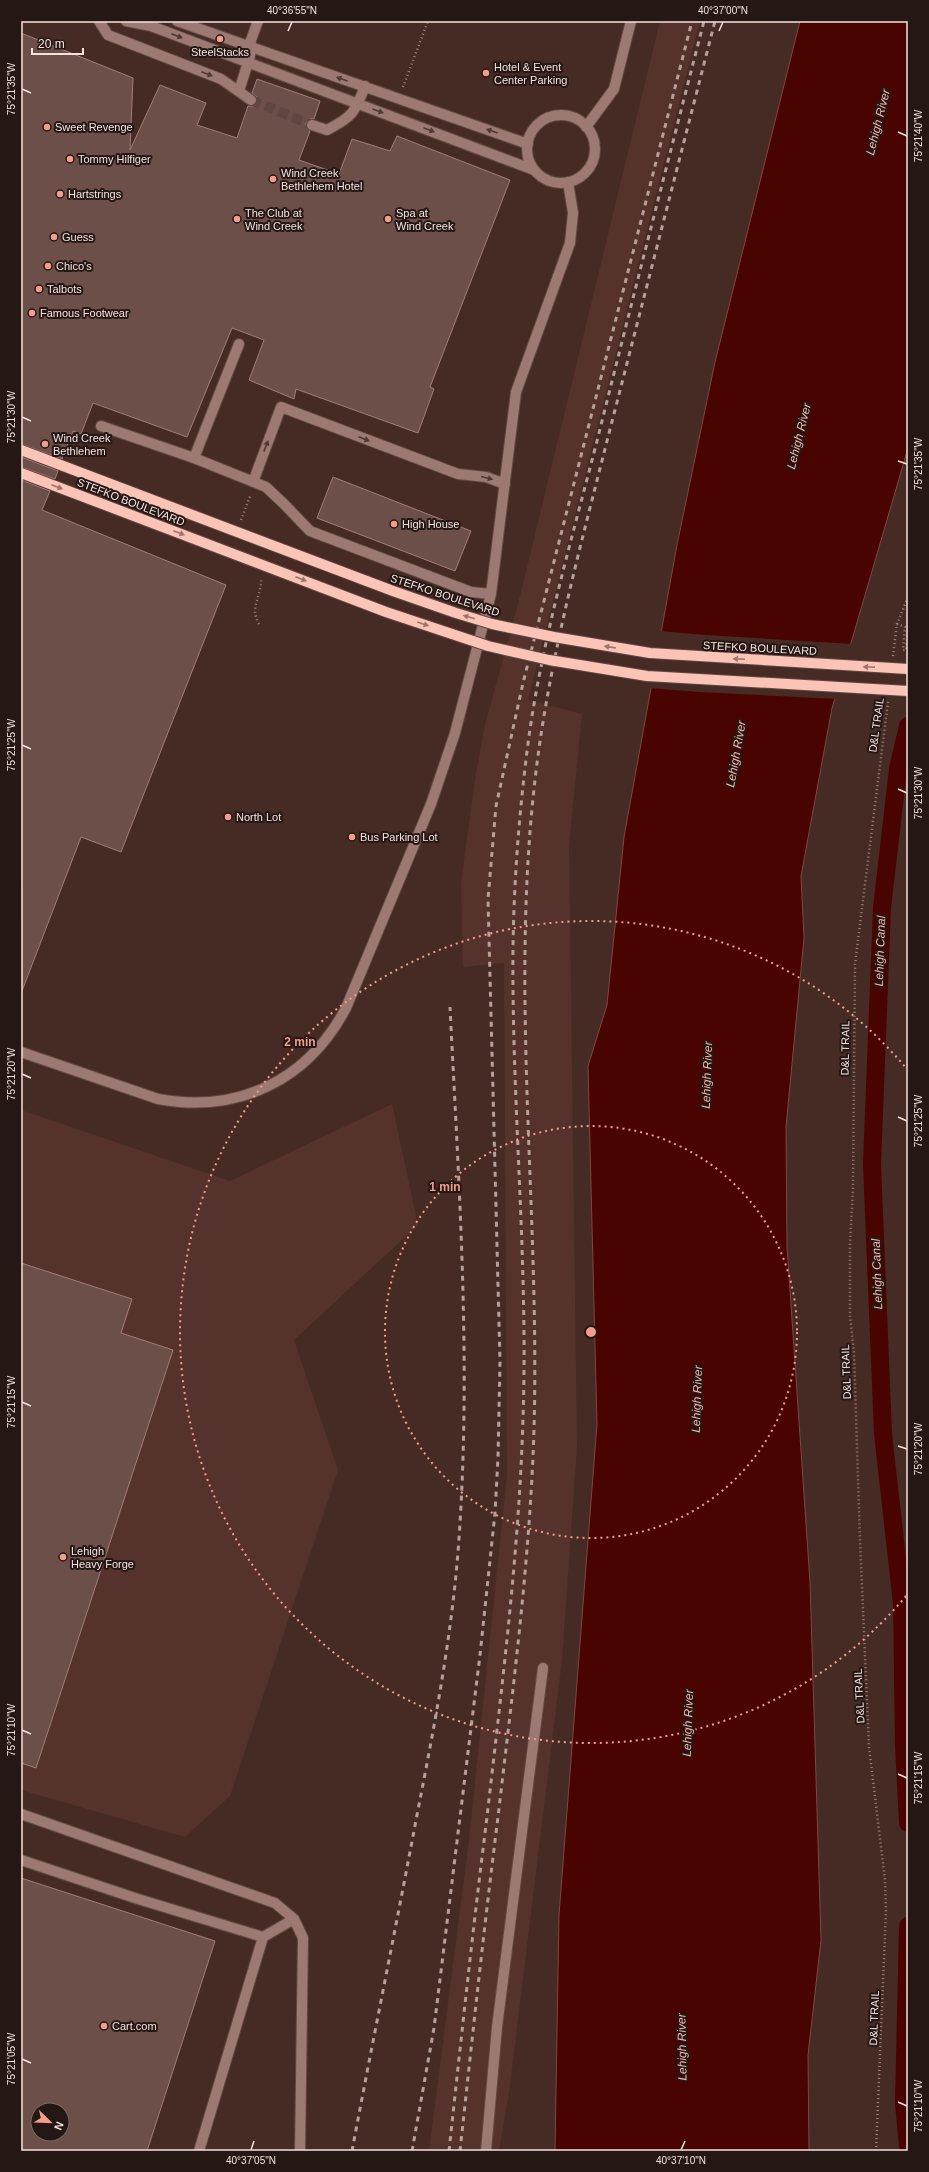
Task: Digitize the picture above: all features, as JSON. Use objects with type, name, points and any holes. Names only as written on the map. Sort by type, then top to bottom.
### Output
[{"type":"main road","name":"STEFKO BOULEVARD","points":[[21,450],[393,591],[456,614],[492,624],[554,638],[650,653],[908,669]]},
{"type":"main road","name":"STEFKO BOULEVARD","points":[[21,473],[386,612],[488,646],[549,660],[647,676],[908,691]]},
{"type":"street","points":[[98,21],[108,35],[221,79],[251,100]]},
{"type":"street","points":[[126,21],[151,26],[534,170]]},
{"type":"street","points":[[177,21],[528,144]]},
{"type":"street","points":[[239,91],[248,62],[251,40],[258,21]]},
{"type":"street","points":[[586,127],[614,89],[631,21]]},
{"type":"street","points":[[312,124],[327,130],[348,119],[358,104],[365,86]]},
{"type":"street","points":[[554,116],[565,116],[576,119],[586,127],[591,134],[595,145],[594,156],[590,166],[583,175],[568,182],[552,182],[542,178],[534,170],[529,160],[528,144],[535,128],[543,121],[554,116]]},
{"type":"street","points":[[21,1052],[158,1098],[175,1102],[228,1100],[270,1087],[293,1072],[322,1045],[337,1025],[346,1008],[431,804],[455,733],[491,594],[516,392],[570,243],[573,213],[568,182]]},
{"type":"street","points":[[194,458],[239,344]]},
{"type":"street","points":[[253,482],[281,407],[458,474],[486,477],[505,484]]},
{"type":"street","points":[[101,426],[194,458],[266,487],[310,532],[471,592],[491,594]]},
{"type":"street","points":[[486,2151],[497,2028],[543,1668]]},
{"type":"street","points":[[21,1814],[275,1903],[294,1919],[303,1938],[300,2151]]},
{"type":"street","points":[[21,1860],[138,1899],[263,1937]]},
{"type":"street","points":[[199,2151],[263,1937],[294,1919]]},
{"type":"path","points":[[402,91],[428,21]]},
{"type":"path","points":[[259,624],[254,610],[262,587],[261,574]]},
{"type":"path","points":[[893,660],[897,624],[908,597]]},
{"type":"path","points":[[897,624],[905,627],[902,650],[906,650],[908,632]]},
{"type":"path","name":"D&L TRAIL","points":[[876,2151],[886,1895],[868,1725],[854,1353],[850,1316],[850,1242],[853,1189],[855,964],[873,806],[888,697]]},
{"type":"shaded area","points":[[660,21],[700,21],[528,700],[582,714],[569,846],[577,1447],[562,1660],[509,2093],[499,2151],[429,2151],[469,1840],[507,1475],[504,963],[463,967],[461,882],[476,773],[485,725],[518,604]]},
{"type":"shaded area","points":[[392,1104],[418,1225],[294,1340],[338,1470],[230,1796],[185,1837],[21,1790],[21,1110],[230,1181]]},
{"type":"water","name":"Lehigh River","points":[[800,21],[908,21],[908,448],[832,708],[801,876],[804,938],[786,1127],[787,1246],[810,1582],[821,1940],[808,2055],[809,2151],[555,2151],[559,1915],[597,1424],[588,1066],[607,1005],[624,837],[677,545],[715,362]]},
{"type":"pier","points":[[660,631],[853,644],[836,699],[699,692],[649,688]]},
{"type":"building","name":"Wind Creek Bethlehem","points":[[21,33],[133,78],[130,150],[160,85],[206,103],[197,125],[237,138],[248,106],[254,106],[257,101],[257,97],[252,93],[257,79],[320,101],[314,119],[310,119],[306,123],[306,127],[310,131],[299,160],[339,174],[352,139],[390,151],[397,136],[510,180],[430,387],[434,389],[418,433],[296,389],[294,399],[249,380],[264,340],[232,328],[187,437],[93,403],[81,434],[73,431],[62,459],[21,444]]},
{"type":"building","points":[[21,457],[58,471],[55,479],[21,467]]},
{"type":"building","name":"High House","points":[[333,477],[471,531],[455,571],[317,518]]},
{"type":"building","points":[[21,480],[50,491],[42,510],[226,585],[121,852],[81,837],[22,991]]},
{"type":"building","name":"Lehigh Heavy Forge","points":[[21,1263],[132,1299],[121,1333],[173,1350],[36,1768],[21,1763]]},
{"type":"building","name":"Cart.com","points":[[21,1878],[215,1941],[147,2151],[21,2151]]},
{"type":"waterway","name":"Lehigh Canal","points":[[908,726],[898,769],[882,908],[872,1164],[883,1434],[902,1603],[904,1746],[908,1823]]},
{"type":"waterway","name":"Lehigh Canal","points":[[908,1926],[904,2104],[908,2146]]},
{"type":"waterway","name":"Lehigh Canal","points":[[904,2083],[908,2079]]},
{"type":"tunnel","points":[[251,100],[312,125]]},
{"type":"railway","points":[[412,2151],[434,2028],[480,1655],[495,1513],[500,1362],[488,899],[496,806],[523,683],[692,21]]},
{"type":"railway","points":[[449,2151],[504,1668],[514,1568],[521,1468],[524,1310],[514,1039],[513,954],[516,860],[525,767],[535,699],[550,625],[704,21]]},
{"type":"railway","points":[[460,2151],[520,1623],[532,1478],[535,1348],[525,1023],[525,942],[528,861],[535,780],[548,694],[565,609],[715,21]]},
{"type":"railway","points":[[352,2151],[436,1717],[451,1618],[458,1552],[462,1484],[464,1348],[463,1280],[450,1007]]},
{"type":"place","name":"SteelStacks","points":[[220,39]]},
{"type":"place","name":"Hotel & Event Center Parking","points":[[486,73]]},
{"type":"place","name":"Sweet Revenge","points":[[47,127]]},
{"type":"place","name":"Tommy Hilfiger","points":[[70,159]]},
{"type":"place","name":"Wind Creek Bethlehem Hotel","points":[[273,179]]},
{"type":"place","name":"Hartstrings","points":[[60,194]]},
{"type":"place","name":"The Club at Wind Creek","points":[[237,219]]},
{"type":"place","name":"Spa at Wind Creek","points":[[388,219]]},
{"type":"place","name":"Guess","points":[[54,237]]},
{"type":"place","name":"Chico's","points":[[48,266]]},
{"type":"place","name":"Talbots","points":[[39,289]]},
{"type":"place","name":"Famous Footwear","points":[[32,313]]},
{"type":"place","name":"Wind Creek Bethlehem","points":[[45,444]]},
{"type":"place","name":"High House","points":[[394,524]]},
{"type":"place","name":"North Lot","points":[[228,817]]},
{"type":"place","name":"Bus Parking Lot","points":[[352,837]]},
{"type":"place","name":"Lehigh Heavy Forge","points":[[63,1557]]},
{"type":"place","name":"Cart.com","points":[[104,2026]]}]
